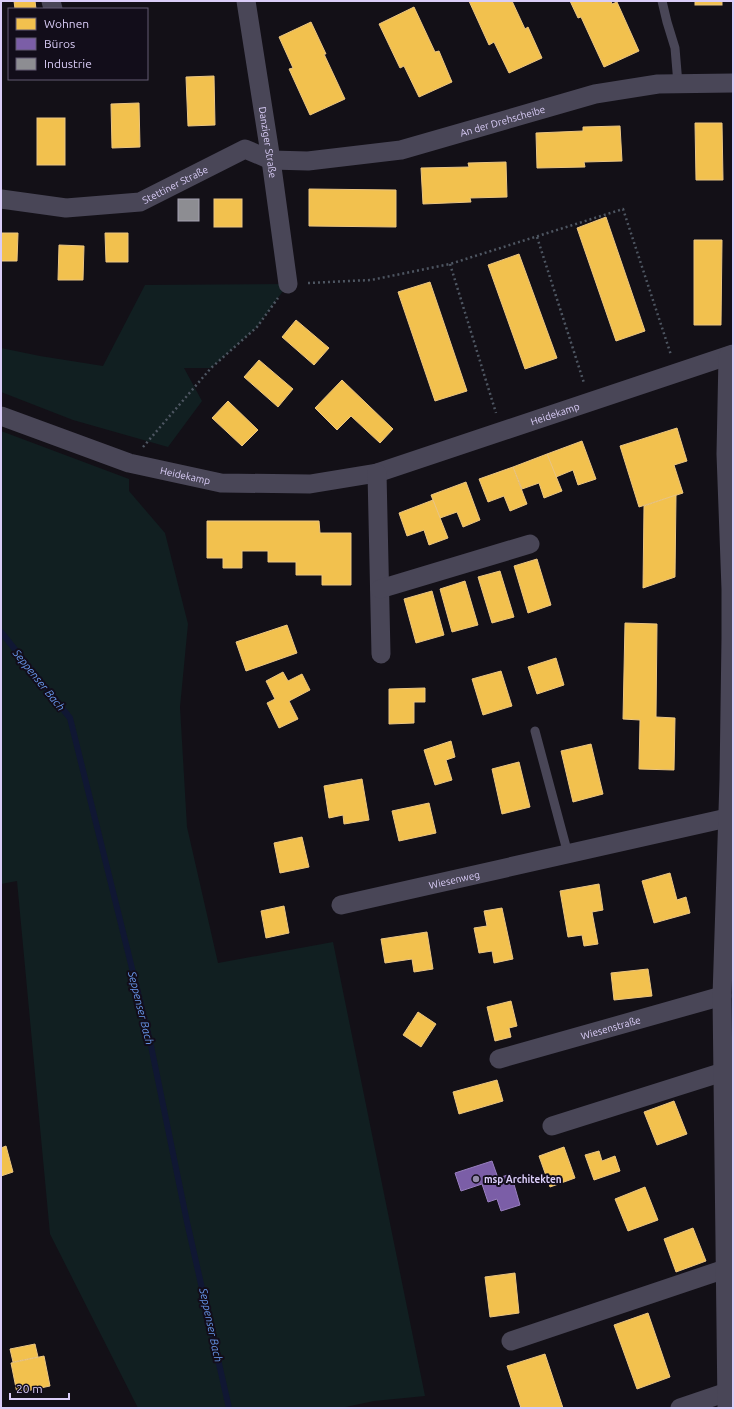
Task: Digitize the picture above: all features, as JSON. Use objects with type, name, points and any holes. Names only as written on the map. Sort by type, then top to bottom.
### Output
[{"type":"street","name":"Danziger Straße","points":[[246,1],[272,160],[288,284]]},
{"type":"street","name":"An der Drehscheibe","points":[[272,160],[308,161],[401,150],[595,94],[658,84],[733,83]]},
{"type":"street","name":"Stettiner Straße","points":[[1,199],[66,208],[140,202],[245,149],[272,160]]},
{"type":"street","name":"Heidekamp","points":[[1,416],[129,463],[221,482],[310,484],[377,473],[730,355]]},
{"type":"street","points":[[680,1408],[729,1396],[725,1269],[729,1235],[726,1082],[722,996],[730,840],[727,818],[731,778],[732,638],[726,454],[730,355]]},
{"type":"street","points":[[377,473],[381,654]]},
{"type":"street","points":[[380,589],[530,544]]},
{"type":"street","name":"Wiesenweg","points":[[341,905],[727,818]]},
{"type":"street","name":"Wiesenstraße","points":[[499,1059],[722,996]]},
{"type":"street","points":[[552,1126],[726,1082]]},
{"type":"street","points":[[511,1341],[725,1269]]},
{"type":"lane","points":[[662,1],[675,48],[678,84]]},
{"type":"lane","points":[[535,731],[568,854]]},
{"type":"path","points":[[147,450],[141,448],[211,368],[257,327],[288,284],[371,280],[450,264],[623,209],[677,373]]},
{"type":"path","points":[[537,237],[590,402]]},
{"type":"path","points":[[450,264],[502,431]]},
{"type":"shaded area","points":[[288,284],[257,327],[211,368],[184,368],[202,401],[168,447],[73,420],[1,392],[1,348],[103,366],[145,285]]},
{"type":"shaded area","points":[[1,431],[129,479],[129,491],[165,533],[188,624],[180,707],[187,827],[218,963],[333,942],[425,1396],[374,1401],[341,1408],[138,1408],[50,1234],[17,881],[1,884]]},
{"type":"building: Wohnen","points":[[14,1],[35,1],[36,8],[15,8]]},
{"type":"building: Wohnen","points":[[469,1],[512,1],[525,29],[528,27],[542,58],[509,73],[494,42],[489,45]]},
{"type":"building: Wohnen","points":[[570,1],[611,1],[612,4],[617,2],[639,51],[604,67],[581,17],[578,18]]},
{"type":"building: Wohnen","points":[[695,1],[722,1],[722,5],[695,5]]},
{"type":"building: Wohnen","points":[[414,7],[435,52],[439,51],[452,82],[419,97],[404,66],[400,68],[379,24]]},
{"type":"building: Wohnen","points":[[311,22],[345,99],[310,115],[289,69],[293,68],[279,37]]},
{"type":"building: Wohnen","points":[[214,76],[215,125],[188,126],[186,77]]},
{"type":"building: Wohnen","points":[[139,103],[140,147],[112,148],[111,104]]},
{"type":"building: Wohnen","points":[[37,118],[65,118],[65,165],[37,165]]},
{"type":"building: Wohnen","points":[[695,123],[722,123],[723,180],[696,180]]},
{"type":"building: Wohnen","points":[[620,126],[622,161],[584,162],[585,167],[537,168],[536,133],[583,131],[583,127]]},
{"type":"building: Wohnen","points":[[506,162],[507,197],[470,198],[471,202],[423,204],[421,168],[469,167],[468,163]]},
{"type":"building: Wohnen","points":[[309,189],[396,190],[396,227],[309,226]]},
{"type":"building: Wohnen","points":[[214,199],[242,199],[242,227],[214,227]]},
{"type":"building: Wohnen","points":[[606,217],[645,331],[616,341],[577,228]]},
{"type":"building: Wohnen","points":[[1,233],[18,233],[17,261],[1,261]]},
{"type":"building: Wohnen","points":[[105,233],[128,233],[128,262],[106,262]]},
{"type":"building: Wohnen","points":[[694,240],[722,240],[721,325],[694,325]]},
{"type":"building: Wohnen","points":[[59,245],[84,246],[83,280],[58,280]]},
{"type":"building: Wohnen","points":[[519,254],[557,358],[525,369],[488,265]]},
{"type":"building: Wohnen","points":[[430,282],[467,391],[435,401],[398,292]]},
{"type":"building: Wohnen","points":[[296,320],[329,348],[314,365],[282,337]]},
{"type":"building: Wohnen","points":[[259,360],[293,389],[278,407],[244,377]]},
{"type":"building: Wohnen","points":[[342,380],[393,429],[380,443],[351,416],[337,430],[315,408]]},
{"type":"building: Wohnen","points":[[228,401],[258,430],[242,446],[212,418]]},
{"type":"building: Wohnen","points":[[677,428],[687,461],[674,465],[683,493],[639,507],[620,446]]},
{"type":"building: Wohnen","points":[[582,441],[596,479],[578,485],[573,470],[556,477],[547,454]]},
{"type":"building: Wohnen","points":[[547,454],[562,491],[544,498],[539,483],[522,489],[513,467]]},
{"type":"building: Wohnen","points":[[513,467],[527,504],[510,511],[504,496],[488,502],[479,479]]},
{"type":"building: Wohnen","points":[[466,482],[480,520],[463,527],[457,512],[440,518],[431,495]]},
{"type":"building: Wohnen","points":[[676,495],[675,577],[643,588],[644,506]]},
{"type":"building: Wohnen","points":[[433,500],[448,538],[429,545],[424,530],[407,536],[399,513]]},
{"type":"building: Wohnen","points":[[207,521],[319,521],[320,533],[351,533],[351,585],[322,585],[322,575],[296,575],[296,562],[268,562],[268,551],[242,551],[242,568],[223,568],[223,558],[207,558]]},
{"type":"building: Wohnen","points":[[537,559],[551,605],[528,613],[514,566]]},
{"type":"building: Wohnen","points":[[500,571],[514,617],[492,623],[478,577]]},
{"type":"building: Wohnen","points":[[465,581],[478,625],[452,632],[440,589]]},
{"type":"building: Wohnen","points":[[432,591],[444,635],[416,643],[404,599]]},
{"type":"building: Wohnen","points":[[625,623],[657,624],[656,717],[675,718],[674,770],[639,769],[640,720],[623,719]]},
{"type":"building: Wohnen","points":[[287,625],[297,653],[246,671],[236,642]]},
{"type":"building: Wohnen","points":[[556,658],[564,685],[537,694],[528,667]]},
{"type":"building: Wohnen","points":[[501,671],[512,706],[483,715],[472,679]]},
{"type":"building: Wohnen","points":[[283,672],[288,681],[302,674],[310,690],[289,701],[298,719],[279,728],[267,703],[275,699],[266,681]]},
{"type":"building: Wohnen","points":[[425,688],[425,702],[414,702],[414,723],[389,724],[389,689]]},
{"type":"building: Wohnen","points":[[451,741],[455,757],[446,760],[452,780],[435,785],[424,750]]},
{"type":"building: Wohnen","points":[[591,744],[603,794],[573,802],[561,751]]},
{"type":"building: Wohnen","points":[[519,762],[530,807],[502,814],[492,769]]},
{"type":"building: Wohnen","points":[[362,779],[369,820],[344,824],[343,815],[329,818],[324,786]]},
{"type":"building: Wohnen","points":[[429,803],[436,833],[399,841],[392,811]]},
{"type":"building: Wohnen","points":[[302,837],[309,867],[280,873],[274,843]]},
{"type":"building: Wohnen","points":[[670,873],[677,900],[686,897],[690,913],[654,923],[642,881]]},
{"type":"building: Wohnen","points":[[599,884],[603,910],[592,912],[598,944],[584,946],[582,935],[568,937],[560,891]]},
{"type":"building: Wohnen","points":[[284,906],[289,933],[266,938],[261,911]]},
{"type":"building: Wohnen","points":[[502,908],[513,959],[494,963],[492,951],[479,953],[474,928],[487,926],[484,911]]},
{"type":"building: Wohnen","points":[[427,932],[433,969],[414,972],[412,959],[385,963],[381,939]]},
{"type":"building: Wohnen","points":[[648,969],[652,996],[614,1000],[611,973]]},
{"type":"building: Wohnen","points":[[511,1001],[517,1026],[509,1028],[511,1037],[495,1041],[487,1007]]},
{"type":"building: Wohnen","points":[[418,1012],[436,1024],[421,1047],[403,1035]]},
{"type":"building: Wohnen","points":[[497,1080],[503,1101],[459,1114],[453,1092]]},
{"type":"building: Wohnen","points":[[674,1101],[687,1134],[657,1145],[644,1112]]},
{"type":"building: Wohnen","points":[[6,1146],[13,1172],[1,1176],[1,1148]]},
{"type":"building: Wohnen","points":[[564,1147],[575,1178],[550,1187],[539,1156]]},
{"type":"building: Wohnen","points":[[599,1151],[602,1161],[615,1156],[620,1171],[594,1180],[585,1155]]},
{"type":"building: Wohnen","points":[[645,1187],[658,1220],[628,1231],[615,1199]]},
{"type":"building: Wohnen","points":[[693,1228],[706,1261],[676,1272],[664,1239]]},
{"type":"building: Wohnen","points":[[515,1273],[519,1313],[490,1317],[485,1277]]},
{"type":"building: Wohnen","points":[[648,1313],[670,1377],[637,1389],[614,1325]]},
{"type":"building: Wohnen","points":[[35,1344],[38,1357],[13,1362],[10,1349]]},
{"type":"building: Wohnen","points":[[545,1354],[563,1408],[521,1408],[507,1366]]},
{"type":"building: Wohnen","points":[[44,1356],[50,1386],[17,1393],[11,1363]]},
{"type":"building: Büros","points":[[492,1161],[498,1178],[511,1174],[520,1205],[501,1211],[497,1199],[488,1202],[482,1184],[461,1191],[455,1173]]},
{"type":"building: Industrie","points":[[178,199],[199,199],[199,221],[178,221]]},
{"type":"waterway","name":"Seppenser Bach","points":[[1,632],[70,718],[150,1041],[187,1222],[229,1408]]},
{"type":"place","name":"msp Architekten","points":[[476,1179]]}]
